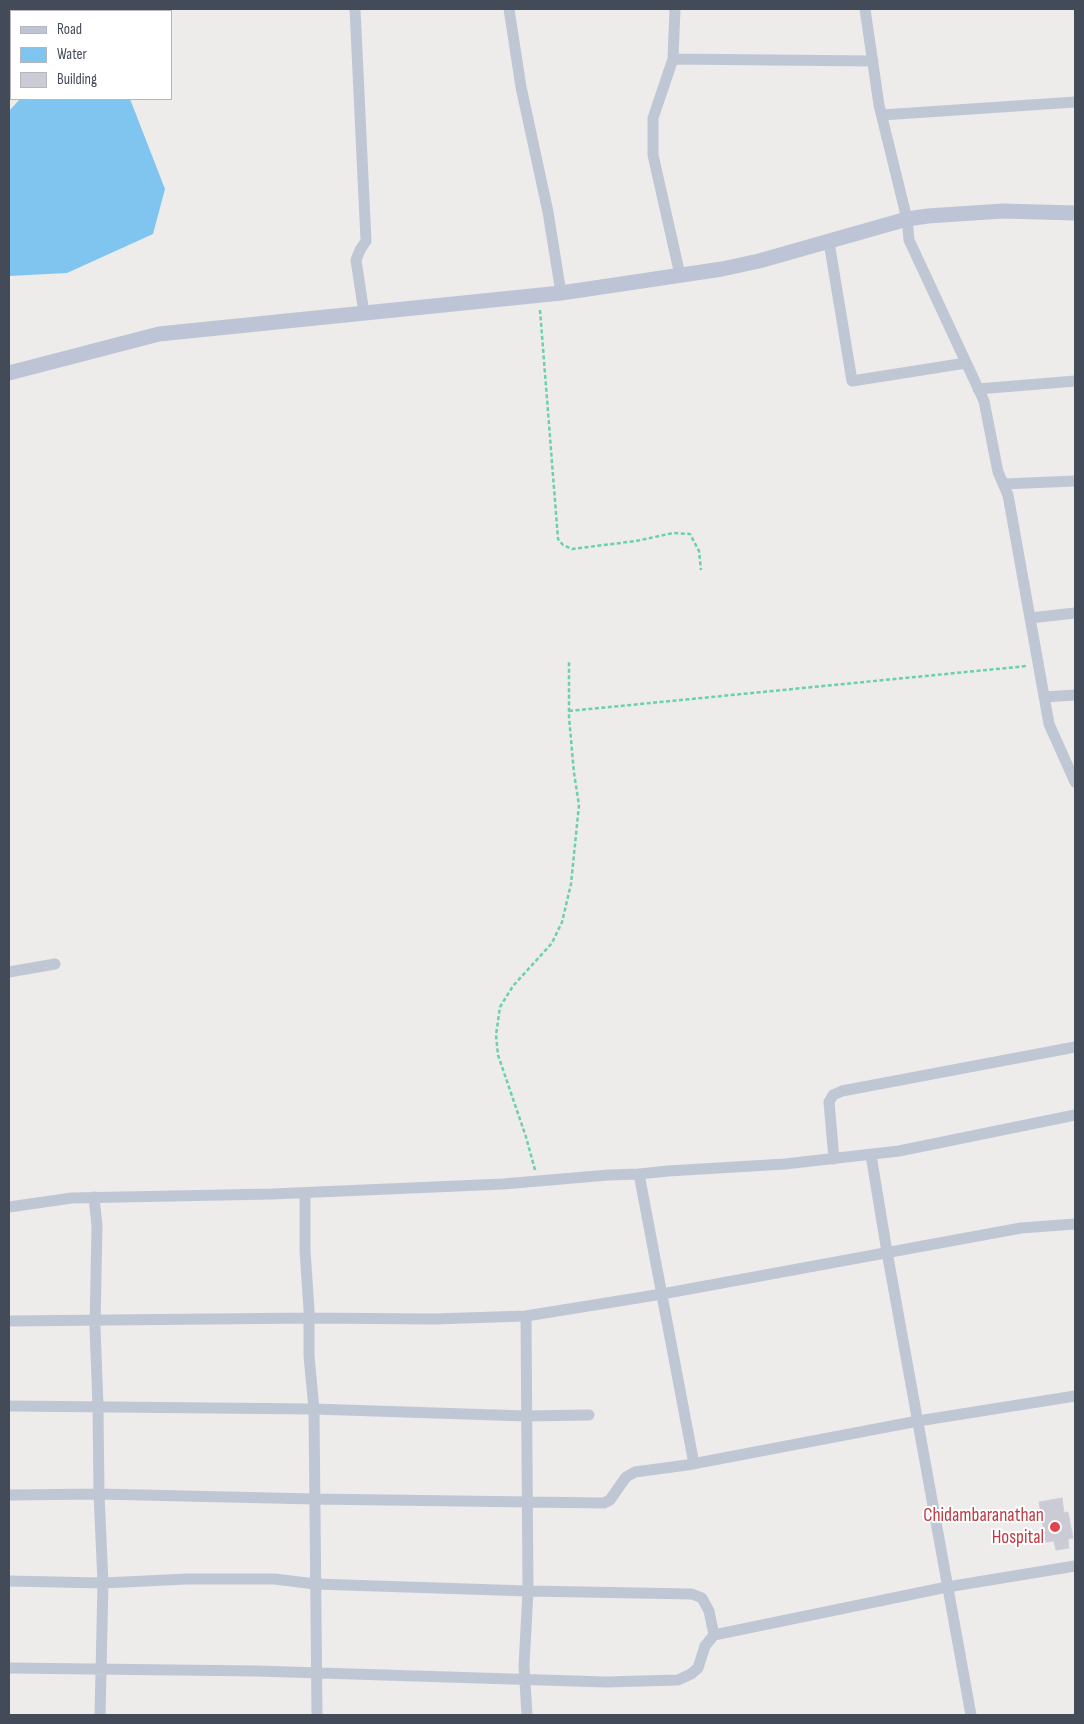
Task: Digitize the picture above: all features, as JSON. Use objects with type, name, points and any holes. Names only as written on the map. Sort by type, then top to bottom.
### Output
[{"type":"main road","points":[[9,373],[159,334],[539,296],[680,275],[759,261],[907,220],[928,216],[1004,212],[1075,213]]},
{"type":"street","points":[[355,9],[366,241],[356,260],[364,314]]},
{"type":"street","points":[[509,9],[522,88],[548,212],[561,293]]},
{"type":"street","points":[[675,9],[673,59],[653,118],[654,155],[680,275]]},
{"type":"street","points":[[865,9],[882,115],[907,220],[909,240],[984,401],[998,472],[1008,495],[1049,724],[1075,782]]},
{"type":"street","points":[[673,59],[873,61]]},
{"type":"street","points":[[882,115],[1075,102]]},
{"type":"street","points":[[828,242],[852,381],[966,363]]},
{"type":"street","points":[[978,389],[1075,381]]},
{"type":"street","points":[[1003,484],[1075,481]]},
{"type":"street","points":[[1030,618],[1075,613]]},
{"type":"street","points":[[1044,697],[1075,695]]},
{"type":"street","points":[[9,972],[55,964]]},
{"type":"street","points":[[834,1159],[829,1102],[833,1095],[842,1091],[1075,1047]]},
{"type":"street","points":[[9,1207],[72,1198],[305,1193],[538,1181],[785,1164],[899,1151],[1075,1115]]},
{"type":"street","points":[[871,1155],[971,1715]]},
{"type":"street","points":[[639,1174],[694,1464]]},
{"type":"street","points":[[305,1193],[309,1356],[314,1409],[317,1715]]},
{"type":"street","points":[[94,1197],[98,1226],[95,1320],[103,1583],[100,1715]]},
{"type":"street","points":[[9,1321],[309,1318],[434,1320],[526,1316],[662,1294],[1021,1228],[1075,1224]]},
{"type":"street","points":[[526,1316],[528,1591],[525,1678],[527,1715]]},
{"type":"street","points":[[9,1495],[99,1494],[604,1503],[610,1500],[631,1473],[694,1464],[918,1422],[1075,1396]]},
{"type":"street","points":[[9,1406],[314,1409],[526,1416],[589,1415]]},
{"type":"street","points":[[9,1668],[256,1671],[606,1682],[678,1680],[691,1674],[698,1668],[705,1646],[714,1635],[947,1587],[1075,1566]]},
{"type":"street","points":[[9,1581],[103,1583],[187,1579],[275,1579],[315,1584],[692,1594],[702,1598],[709,1611],[714,1635]]},
{"type":"path","points":[[539,296],[556,534],[558,539],[563,545],[572,549],[636,541],[673,533],[690,534],[699,551],[701,570]]},
{"type":"path","points":[[538,1181],[526,1136],[498,1055],[496,1035],[500,1007],[513,986],[552,943],[562,922],[571,884],[579,806],[574,773],[569,710],[569,662]]},
{"type":"path","points":[[569,710],[1039,665]]},
{"type":"water","points":[[19,100],[130,100],[165,189],[153,234],[67,273],[9,276],[9,111]]},
{"type":"building","points":[[1062,1498],[1064,1513],[1068,1512],[1073,1538],[1068,1539],[1069,1548],[1056,1550],[1054,1541],[1046,1542],[1039,1502]]},
{"type":"place","name":"Chidambaranathan Hospital","points":[[1055,1527]]}]
